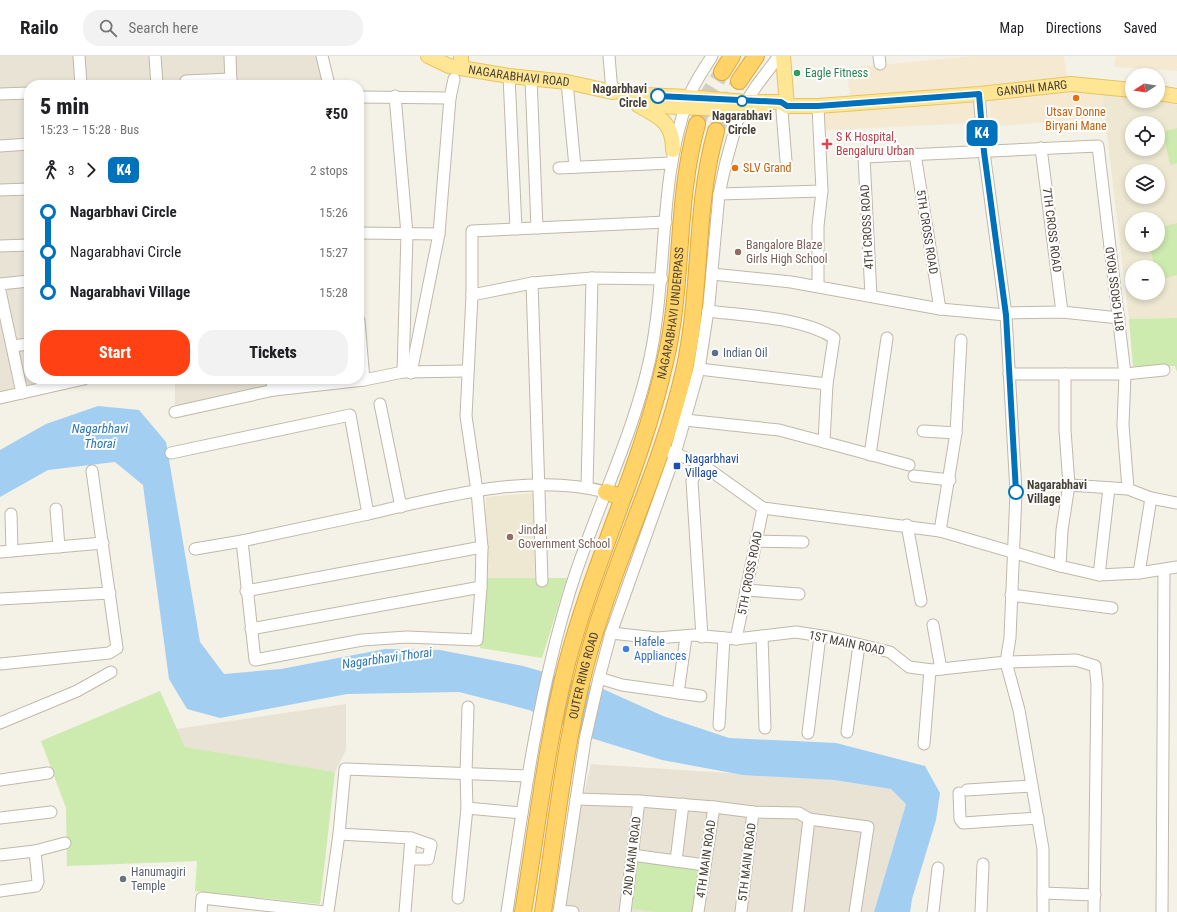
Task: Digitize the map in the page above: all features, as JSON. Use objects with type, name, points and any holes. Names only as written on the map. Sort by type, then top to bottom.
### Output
[{"type":"highway","points":[[722,72],[732,56]]},
{"type":"highway","points":[[739,81],[756,56]]},
{"type":"highway","name":"NAGARABHAVI UNDERPASS","points":[[622,497],[646,432],[671,335],[685,175],[697,124]]},
{"type":"highway","name":"NAGARABHAVI UNDERPASS","points":[[668,452],[673,414],[690,344],[697,284],[706,172],[716,131]]},
{"type":"highway","name":"OUTER RING ROAD","points":[[543,912],[578,738],[585,668],[606,599],[668,452]]},
{"type":"highway","points":[[606,492],[622,497]]},
{"type":"highway","name":"OUTER RING ROAD","points":[[523,912],[554,724],[567,664],[588,593],[622,497]]},
{"type":"main road","name":"NAGARABHAVI ROAD","points":[[428,56],[455,65],[509,76],[567,82],[612,92]]},
{"type":"main road","points":[[783,56],[784,108]]},
{"type":"main road","name":"GANDHI MARG","points":[[687,102],[715,100],[743,106],[781,102],[784,108],[979,94],[1070,84],[1125,89]]},
{"type":"main road","points":[[612,92],[618,91],[687,102],[743,106]]},
{"type":"main road","points":[[612,92],[664,120],[671,132],[672,157]]},
{"type":"main road","points":[[1165,94],[1177,96]]},
{"type":"main road","points":[[638,105],[687,102]]},
{"type":"street","points":[[79,56],[81,80]]},
{"type":"street","points":[[155,56],[157,80]]},
{"type":"street","points":[[230,56],[231,80]]},
{"type":"street","points":[[322,56],[328,80]]},
{"type":"street","points":[[609,56],[612,92]]},
{"type":"street","points":[[507,912],[528,776],[549,672],[571,586],[638,405],[651,351],[662,279],[672,157],[687,102],[712,56]]},
{"type":"street","points":[[574,912],[559,911],[576,799],[578,738],[598,682],[611,633],[668,452],[685,420],[699,369],[708,311],[719,194],[726,162],[743,106],[779,56]]},
{"type":"street","points":[[407,372],[439,234],[450,98],[455,65]]},
{"type":"street","points":[[509,76],[516,229]]},
{"type":"street","points":[[531,78],[537,228]]},
{"type":"street","points":[[567,82],[575,167]]},
{"type":"street","points":[[0,94],[24,93]]},
{"type":"street","points":[[979,94],[984,152],[1006,314],[1016,492],[1010,638],[1006,662],[1019,710],[1043,849],[1043,912]]},
{"type":"street","points":[[364,97],[395,96],[450,98]]},
{"type":"street","points":[[395,96],[407,234],[407,372]]},
{"type":"street","points":[[818,106],[822,191],[818,226],[818,286]]},
{"type":"street","points":[[784,108],[786,161]]},
{"type":"street","points":[[0,146],[24,144]]},
{"type":"street","name":"8TH CROSS ROAD","points":[[1041,148],[1098,146],[1126,374],[1123,425],[1128,489]]},
{"type":"street","points":[[915,154],[984,152],[1041,148]]},
{"type":"street","name":"7TH CROSS ROAD","points":[[1041,148],[1062,312]]},
{"type":"street","name":"4TH CROSS ROAD","points":[[871,296],[864,157],[915,154]]},
{"type":"street","name":"5TH CROSS ROAD","points":[[915,154],[940,309]]},
{"type":"street","points":[[559,168],[672,157]]},
{"type":"street","points":[[0,190],[24,189]]},
{"type":"street","points":[[719,194],[822,191]]},
{"type":"street","points":[[242,541],[246,591],[255,660],[362,640],[407,638],[476,640],[481,587],[482,547],[477,491],[466,416],[467,371],[472,295],[472,232],[666,222]]},
{"type":"street","points":[[364,232],[439,234]]},
{"type":"street","points":[[0,246],[24,245]]},
{"type":"street","points":[[712,274],[818,286],[940,309],[1006,314],[1062,312],[1119,318]]},
{"type":"street","points":[[472,295],[532,284],[592,278],[662,279]]},
{"type":"street","points":[[587,487],[592,278]]},
{"type":"street","points":[[0,284],[24,282]]},
{"type":"street","points":[[532,284],[542,581]]},
{"type":"street","points":[[0,291],[22,393]]},
{"type":"street","points":[[708,311],[795,322],[821,329],[834,338],[827,384],[824,442]]},
{"type":"street","points":[[870,455],[887,338]]},
{"type":"street","points":[[940,530],[950,480],[956,433],[961,340]]},
{"type":"street","points":[[12,346],[24,345]]},
{"type":"street","points":[[699,369],[827,384]]},
{"type":"street","points":[[1010,374],[1126,374],[1164,370]]},
{"type":"street","points":[[364,380],[407,372],[467,371]]},
{"type":"street","points":[[1060,566],[1062,530],[1069,485],[1065,430],[1065,374]]},
{"type":"street","points":[[0,398],[62,384]]},
{"type":"street","points":[[272,384],[274,390]]},
{"type":"street","points":[[175,412],[274,390],[328,384]]},
{"type":"street","points":[[380,404],[401,507]]},
{"type":"street","points":[[172,453],[350,416],[368,514]]},
{"type":"street","points":[[685,420],[779,430],[909,466]]},
{"type":"street","points":[[923,431],[956,433]]},
{"type":"street","points":[[668,452],[700,463],[763,508],[940,530],[1060,566],[1100,575],[1139,573],[1177,567]]},
{"type":"street","points":[[700,463],[692,481],[702,637]]},
{"type":"street","points":[[0,664],[109,653],[117,648],[92,471]]},
{"type":"street","points":[[914,476],[950,480]]},
{"type":"street","points":[[195,549],[242,541],[477,491],[538,485],[587,487],[606,492]]},
{"type":"street","points":[[1069,485],[1128,489],[1150,498],[1177,503]]},
{"type":"street","points":[[1100,575],[1109,488]]},
{"type":"street","points":[[1139,573],[1150,498]]},
{"type":"street","name":"5TH CROSS ROAD","points":[[736,639],[763,508]]},
{"type":"street","points":[[56,509],[59,547]]},
{"type":"street","points":[[11,514],[12,551]]},
{"type":"street","points":[[906,525],[921,601]]},
{"type":"street","points":[[756,541],[803,542]]},
{"type":"street","points":[[0,552],[103,543]]},
{"type":"street","points":[[246,591],[482,547]]},
{"type":"street","points":[[1162,912],[1164,570]]},
{"type":"street","points":[[251,628],[481,587]]},
{"type":"street","points":[[746,590],[799,594]]},
{"type":"street","points":[[0,599],[110,593]]},
{"type":"street","points":[[1011,595],[1112,608]]},
{"type":"street","points":[[924,744],[936,670],[933,625]]},
{"type":"street","name":"1ST MAIN ROAD","points":[[611,633],[656,638],[702,637],[736,639],[796,632],[890,652],[909,667],[936,670],[1006,662],[1076,660],[1096,666],[1095,895]]},
{"type":"street","points":[[762,636],[765,728]]},
{"type":"street","points":[[808,733],[820,636]]},
{"type":"street","points":[[678,693],[686,637]]},
{"type":"street","points":[[719,726],[724,638]]},
{"type":"street","points":[[847,732],[859,645]]},
{"type":"street","points":[[0,723],[77,691],[111,672]]},
{"type":"street","points":[[598,682],[701,696]]},
{"type":"street","points":[[458,898],[467,808],[466,773],[468,707]]},
{"type":"street","points":[[201,912],[202,898],[265,909],[326,912],[339,834],[345,769],[528,776]]},
{"type":"street","points":[[0,780],[48,773]]},
{"type":"street","points":[[1032,786],[963,792],[960,820],[963,823],[1038,818]]},
{"type":"street","points":[[576,799],[640,800],[752,812],[799,814],[809,819],[868,827],[856,912]]},
{"type":"street","name":"2ND MAIN ROAD","points":[[625,912],[640,800]]},
{"type":"street","points":[[676,861],[684,804]]},
{"type":"street","name":"4TH MAIN ROAD","points":[[698,912],[714,807]]},
{"type":"street","points":[[467,808],[522,813]]},
{"type":"street","points":[[0,818],[51,812]]},
{"type":"street","name":"5TH MAIN ROAD","points":[[740,912],[752,812]]},
{"type":"street","points":[[798,912],[809,819]]},
{"type":"street","points":[[339,834],[411,838],[431,845],[428,859],[410,858]]},
{"type":"street","points":[[405,912],[411,838]]},
{"type":"street","points":[[0,855],[35,851],[64,844]]},
{"type":"street","points":[[0,891],[36,886],[38,882],[35,851]]},
{"type":"street","points":[[632,856],[705,865]]},
{"type":"street","points":[[981,912],[983,864]]},
{"type":"street","points":[[933,912],[938,868]]},
{"type":"street","points":[[1043,893],[1095,895],[1094,912]]},
{"type":"shaded area","points":[[0,56],[322,56],[328,80],[24,80],[24,384],[74,384],[0,404]]},
{"type":"shaded area","points":[[974,56],[1064,56],[1067,77],[850,98],[847,68]]},
{"type":"shaded area","points":[[1116,56],[1177,56],[1177,71],[1165,70],[1165,68],[1114,67]]},
{"type":"shaded area","points":[[1072,91],[1102,93],[1104,117],[991,127],[989,100]]},
{"type":"shaded area","points":[[1102,93],[1125,95],[1125,108],[1165,108],[1165,102],[1177,105],[1177,318],[1129,319],[1127,300],[1165,300],[1165,260],[1125,260],[1125,286]]},
{"type":"shaded area","points":[[974,103],[976,123],[825,130],[824,112]]},
{"type":"shaded area","points":[[175,384],[312,384],[175,412]]},
{"type":"shaded area","name":"Jindal Government School","points":[[535,493],[535,578],[484,578],[486,497]]},
{"type":"shaded area","points":[[346,704],[346,750],[335,772],[185,747],[177,729]]},
{"type":"shaded area","points":[[591,764],[834,780],[891,789],[906,804],[874,912],[564,912],[575,831]]},
{"type":"green space","points":[[1177,128],[1177,163],[1170,165],[1165,141],[1165,131]]},
{"type":"green space","points":[[1177,223],[1177,275],[1165,278],[1165,260],[1153,260],[1151,252],[1165,252],[1165,226]]},
{"type":"green space","points":[[1177,318],[1177,372],[1175,366],[1133,366],[1129,319]]},
{"type":"green space","points":[[484,578],[567,578],[542,658],[480,648]]},
{"type":"green space","points":[[160,691],[185,747],[335,772],[320,904],[195,891],[197,861],[67,866],[66,808],[41,741]]},
{"type":"green space","points":[[638,853],[699,859],[693,912],[658,912],[632,909]]},
{"type":"water","name":"Nagarbhavi Thorai","points":[[98,406],[139,410],[166,442],[200,642],[224,674],[281,669],[385,649],[440,650],[523,666],[603,689],[663,716],[729,738],[836,743],[925,766],[940,793],[936,820],[912,899],[910,912],[874,912],[906,804],[891,789],[834,780],[743,775],[662,760],[591,738],[529,710],[459,692],[347,694],[220,718],[187,709],[169,679],[143,485],[115,462],[48,470],[0,497],[0,450],[46,424]]},
{"type":"tunnel","points":[[697,124],[709,93],[722,72]]},
{"type":"tunnel","points":[[716,131],[739,81]]},
{"type":"bus line","name":"K4","points":[[658,96],[688,96],[715,100],[746,102],[781,102],[787,106],[818,106],[979,94],[984,152],[1006,315],[1016,492]]},
{"type":"place","name":"Eagle Fitness","points":[[797,73]]},
{"type":"place","name":"Nagarbhavi Circle","points":[[658,96]]},
{"type":"place","name":"Utsav Donne Biryani Mane","points":[[1076,98]]},
{"type":"place","name":"Nagarabhavi Circle","points":[[742,101]]},
{"type":"place","name":"S K Hospital, Bengaluru Urban","points":[[827,144]]},
{"type":"place","name":"SLV Grand","points":[[735,168]]},
{"type":"place","name":"Bangalore Blaze Girls High School","points":[[738,252]]},
{"type":"place","name":"Indian Oil","points":[[715,353]]},
{"type":"place","name":"Nagarbhavi Village","points":[[677,466]]},
{"type":"place","name":"Nagarabhavi Village","points":[[1016,492]]},
{"type":"place","name":"Jindal Government School","points":[[510,537]]},
{"type":"place","name":"Hafele Appliances","points":[[626,649]]},
{"type":"place","name":"Hanumagiri Temple","points":[[123,879]]}]
